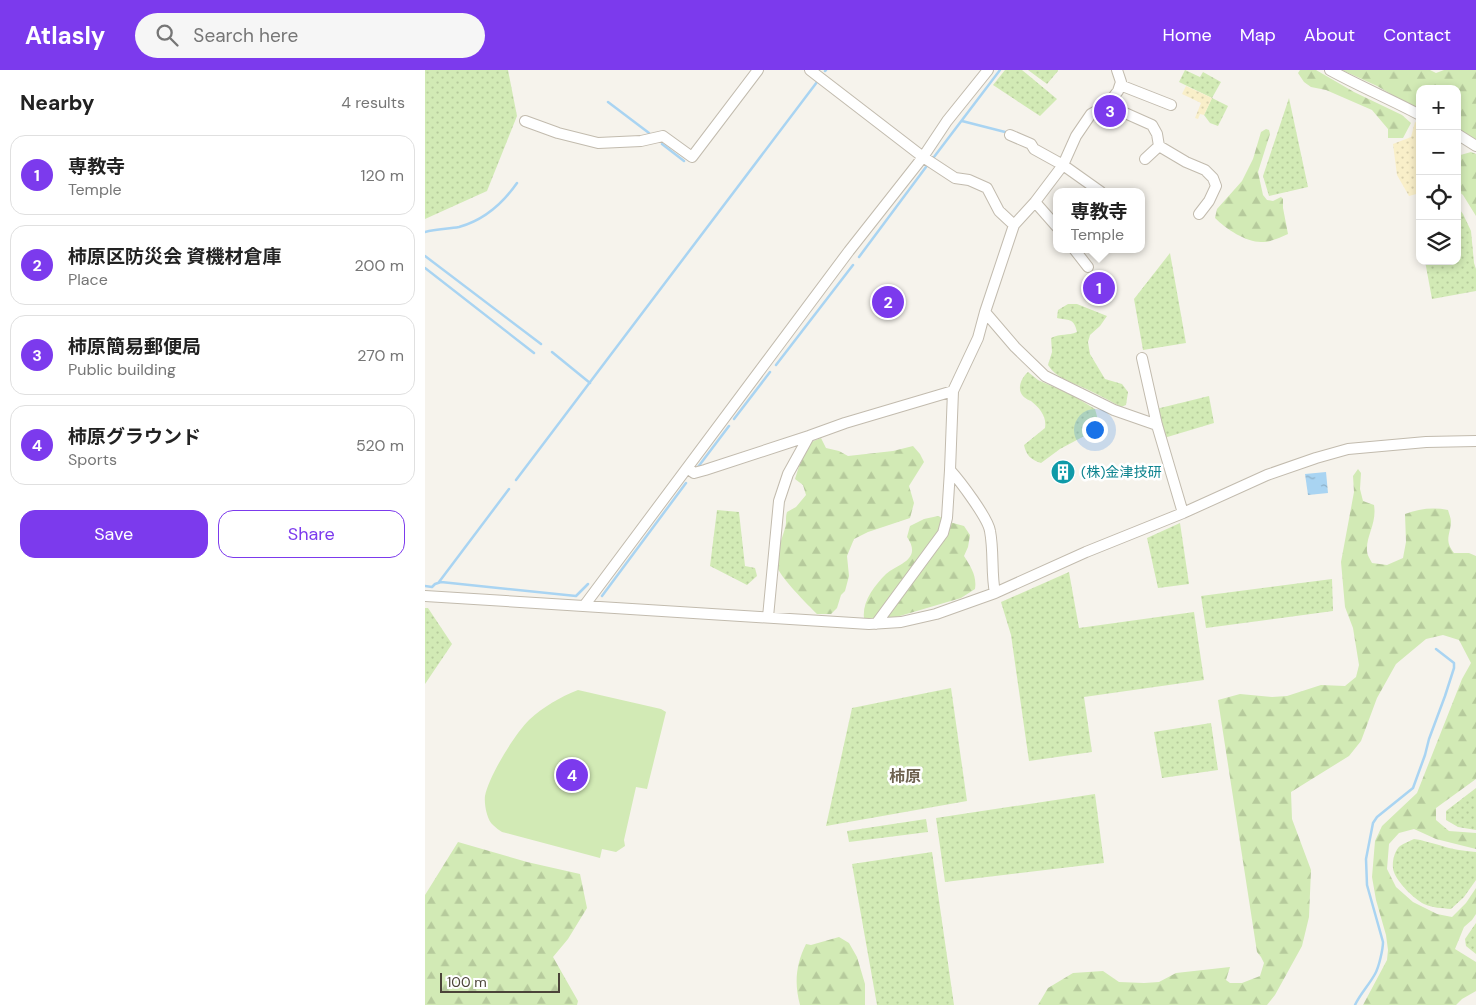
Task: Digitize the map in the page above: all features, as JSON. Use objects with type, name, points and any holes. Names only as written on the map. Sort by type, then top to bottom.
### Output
[{"type":"street","points":[[525,120],[558,133],[598,143],[641,141],[663,136],[692,157],[758,70]]},
{"type":"street","points":[[810,70],[923,157],[955,178],[969,180],[987,188],[999,211],[1014,225]]},
{"type":"street","points":[[584,606],[849,251],[988,70]]},
{"type":"street","points":[[876,624],[943,533],[947,518],[953,391],[978,338],[1014,225],[1035,202],[1063,165],[1076,136],[1091,114],[1107,105],[1119,91],[1120,85],[1117,70]]},
{"type":"street","points":[[1330,70],[1416,113]]},
{"type":"street","points":[[1120,85],[1171,105]]},
{"type":"street","points":[[1107,105],[1152,125],[1157,134],[1159,146],[1186,162],[1205,170],[1213,178],[1216,186],[1209,201],[1199,214]]},
{"type":"street","points":[[1010,135],[1031,144],[1034,149],[1063,165],[1095,188]]},
{"type":"street","points":[[1461,137],[1476,146]]},
{"type":"street","points":[[1145,159],[1159,146]]},
{"type":"street","points":[[1035,202],[1053,222]]},
{"type":"street","points":[[1077,253],[1088,267]]},
{"type":"street","points":[[985,312],[1015,347],[1045,376],[1113,410],[1157,425]]},
{"type":"street","points":[[1141,358],[1157,425],[1183,513]]},
{"type":"street","points":[[687,468],[694,473],[702,471],[845,423],[953,391]]},
{"type":"street","points":[[768,618],[779,501],[789,474],[809,436]]},
{"type":"street","points":[[425,596],[876,624],[901,622],[936,614],[995,593],[1085,552],[1183,513],[1267,475],[1316,458],[1348,449],[1427,442],[1476,441]]},
{"type":"street","points":[[950,470],[990,530],[995,593]]},
{"type":"green space","points":[[425,70],[508,70],[517,116],[487,191],[425,219]]},
{"type":"green space","points":[[1005,70],[1022,70],[1057,99],[1040,116],[993,85]]},
{"type":"green space","points":[[1028,70],[1058,70],[1058,71],[1047,84]]},
{"type":"green space","points":[[1185,70],[1200,77],[1203,72],[1221,82],[1212,98],[1179,82]]},
{"type":"green space","points":[[1300,70],[1316,70],[1354,92],[1402,115],[1411,123],[1403,138],[1388,138],[1388,129],[1372,110],[1326,90],[1311,87],[1304,82],[1298,73]]},
{"type":"green space","points":[[1342,70],[1430,70],[1436,73],[1444,70],[1476,70],[1476,141],[1461,132],[1461,85],[1416,85],[1416,109],[1377,86]]},
{"type":"green space","points":[[1212,98],[1228,106],[1218,126],[1210,123],[1204,115]]},
{"type":"green space","points":[[1289,98],[1308,187],[1269,196],[1263,176]]},
{"type":"green space","points":[[1266,129],[1269,130],[1270,134],[1258,172],[1263,195],[1267,200],[1273,201],[1281,197],[1283,199],[1288,234],[1272,241],[1261,242],[1249,240],[1236,234],[1215,218],[1217,209],[1242,181],[1253,159],[1261,132]]},
{"type":"green space","points":[[1471,152],[1476,154],[1476,216],[1461,193],[1461,155]]},
{"type":"green space","points":[[1461,211],[1471,231],[1476,269],[1476,291],[1432,299],[1426,265],[1461,265]]},
{"type":"green space","points":[[1170,253],[1186,343],[1143,350],[1134,299]]},
{"type":"green space","points":[[1068,304],[1077,304],[1107,316],[1090,335],[1088,342],[1090,354],[1105,379],[1122,384],[1128,392],[1126,405],[1121,407],[1064,379],[1048,365],[1052,352],[1051,338],[1077,332],[1072,322],[1057,318],[1058,310]]},
{"type":"green space","points":[[1028,372],[1038,380],[1072,395],[1095,409],[1098,420],[1095,427],[1088,434],[1060,449],[1041,463],[1029,457],[1024,445],[1045,428],[1044,416],[1040,410],[1024,397],[1020,391],[1023,377]]},
{"type":"green space","points":[[1209,396],[1214,423],[1164,438],[1156,409]]},
{"type":"green space","points":[[821,438],[826,448],[839,451],[848,456],[893,451],[913,446],[924,462],[909,486],[914,503],[910,518],[868,532],[854,539],[847,556],[849,576],[845,591],[841,595],[837,608],[831,614],[817,614],[794,590],[777,566],[778,551],[786,526],[787,512],[796,507],[806,495],[803,485],[795,479],[799,466],[811,442]]},
{"type":"green space","points":[[1358,469],[1361,473],[1360,489],[1363,501],[1374,505],[1374,518],[1367,545],[1367,554],[1372,563],[1387,565],[1403,558],[1406,542],[1405,514],[1431,509],[1448,510],[1451,522],[1448,541],[1454,553],[1469,553],[1476,556],[1476,779],[1436,808],[1436,820],[1449,831],[1476,833],[1476,849],[1436,839],[1414,829],[1399,833],[1389,844],[1387,869],[1396,887],[1413,902],[1437,914],[1452,917],[1466,903],[1476,888],[1476,914],[1464,927],[1455,949],[1476,962],[1476,991],[1456,1005],[1363,1005],[1387,960],[1388,950],[1372,877],[1375,841],[1382,826],[1417,793],[1462,679],[1471,663],[1459,640],[1443,635],[1426,639],[1396,664],[1377,698],[1361,741],[1349,756],[1291,792],[1292,819],[1311,870],[1309,917],[1302,946],[1275,995],[1267,1005],[1038,1005],[1048,988],[1073,973],[1103,971],[1119,982],[1144,983],[1159,982],[1176,973],[1230,967],[1226,980],[1230,983],[1242,983],[1260,976],[1264,963],[1257,952],[1218,700],[1240,694],[1272,697],[1287,696],[1321,685],[1345,686],[1356,677],[1359,665],[1353,628],[1345,607],[1341,562],[1354,492],[1353,476]]},
{"type":"green space","points":[[717,510],[739,512],[745,566],[755,568],[757,576],[747,585],[710,566]]},
{"type":"green space","points":[[938,516],[964,526],[970,535],[964,556],[974,576],[975,589],[961,598],[893,618],[864,618],[865,606],[873,589],[886,574],[910,556],[912,551],[907,537],[910,526],[924,519]]},
{"type":"green space","points":[[1180,523],[1189,584],[1158,588],[1147,538]]},
{"type":"green space","points":[[1069,572],[1079,628],[1194,612],[1204,680],[1084,697],[1092,752],[1029,761],[1011,635],[1001,602]]},
{"type":"green space","points":[[1332,579],[1333,611],[1206,628],[1201,596]]},
{"type":"green space","points":[[425,608],[428,608],[452,644],[425,684]]},
{"type":"green space","points":[[951,688],[967,801],[826,826],[852,708]]},
{"type":"green space","points":[[578,690],[661,709],[666,712],[647,789],[636,787],[624,840],[625,846],[616,852],[602,849],[600,858],[502,832],[491,823],[486,807],[485,796],[491,778],[516,735],[534,715],[558,699]]},
{"type":"green space","points":[[1211,723],[1218,770],[1162,778],[1154,732]]},
{"type":"green space","points":[[1476,788],[1476,830],[1458,827],[1446,820],[1446,811]]},
{"type":"green space","points":[[1095,794],[1104,863],[945,882],[936,818]]},
{"type":"green space","points":[[926,819],[928,832],[849,842],[847,831]]},
{"type":"green space","points":[[1414,839],[1453,849],[1476,852],[1476,880],[1464,897],[1451,909],[1437,908],[1420,902],[1406,890],[1396,876],[1393,866],[1396,851],[1400,846]]},
{"type":"green space","points":[[458,842],[527,862],[580,874],[587,908],[568,939],[553,957],[578,1001],[577,1005],[425,1005],[425,895]]},
{"type":"green space","points":[[932,852],[954,1005],[877,1005],[852,864]]},
{"type":"green space","points":[[1476,923],[1476,954],[1466,946],[1465,939]]},
{"type":"green space","points":[[839,937],[849,943],[857,957],[865,984],[865,1005],[800,1005],[797,974],[806,944],[811,945]]},
{"type":"sand","points":[[1186,86],[1212,98],[1204,115],[1200,114],[1198,119],[1195,118],[1201,103],[1182,94]]},
{"type":"sand","points":[[1415,122],[1416,194],[1409,196],[1397,175],[1393,144],[1411,137]]},
{"type":"water","points":[[1326,472],[1328,493],[1308,495],[1305,474]]},
{"type":"waterway","points":[[934,157],[1000,70]]},
{"type":"waterway","points":[[516,480],[817,82]]},
{"type":"waterway","points":[[608,102],[649,133]]},
{"type":"waterway","points":[[962,121],[1009,133]]},
{"type":"waterway","points":[[662,144],[684,161]]},
{"type":"waterway","points":[[859,257],[926,167]]},
{"type":"waterway","points":[[425,232],[459,227],[477,220],[499,204],[517,183]]},
{"type":"waterway","points":[[425,256],[541,344]]},
{"type":"waterway","points":[[776,365],[853,265]]},
{"type":"waterway","points":[[425,268],[534,353]]},
{"type":"waterway","points":[[552,352],[590,383]]},
{"type":"waterway","points":[[734,419],[770,372]]},
{"type":"waterway","points":[[698,467],[729,426]]},
{"type":"waterway","points":[[602,596],[686,483]]},
{"type":"waterway","points":[[439,582],[509,489]]},
{"type":"waterway","points":[[425,586],[432,587],[441,582],[576,596],[588,584]]},
{"type":"waterway","points":[[1355,1005],[1373,978],[1381,958],[1383,945],[1367,885],[1366,859],[1373,823],[1377,817],[1413,788],[1425,755],[1454,668],[1454,663],[1436,649]]},
{"type":"place","name":"柿原簡易郵便局","points":[[1110,111]]},
{"type":"place","name":"専教寺","points":[[1099,288]]},
{"type":"place","name":"柿原区防災会 資機材倉庫","points":[[888,302]]},
{"type":"place","name":"(株)金津技研","points":[[1063,472]]},
{"type":"place","name":"柿原グラウンド","points":[[572,775]]},
{"type":"district","name":"柿原","points":[[905,776]]}]
